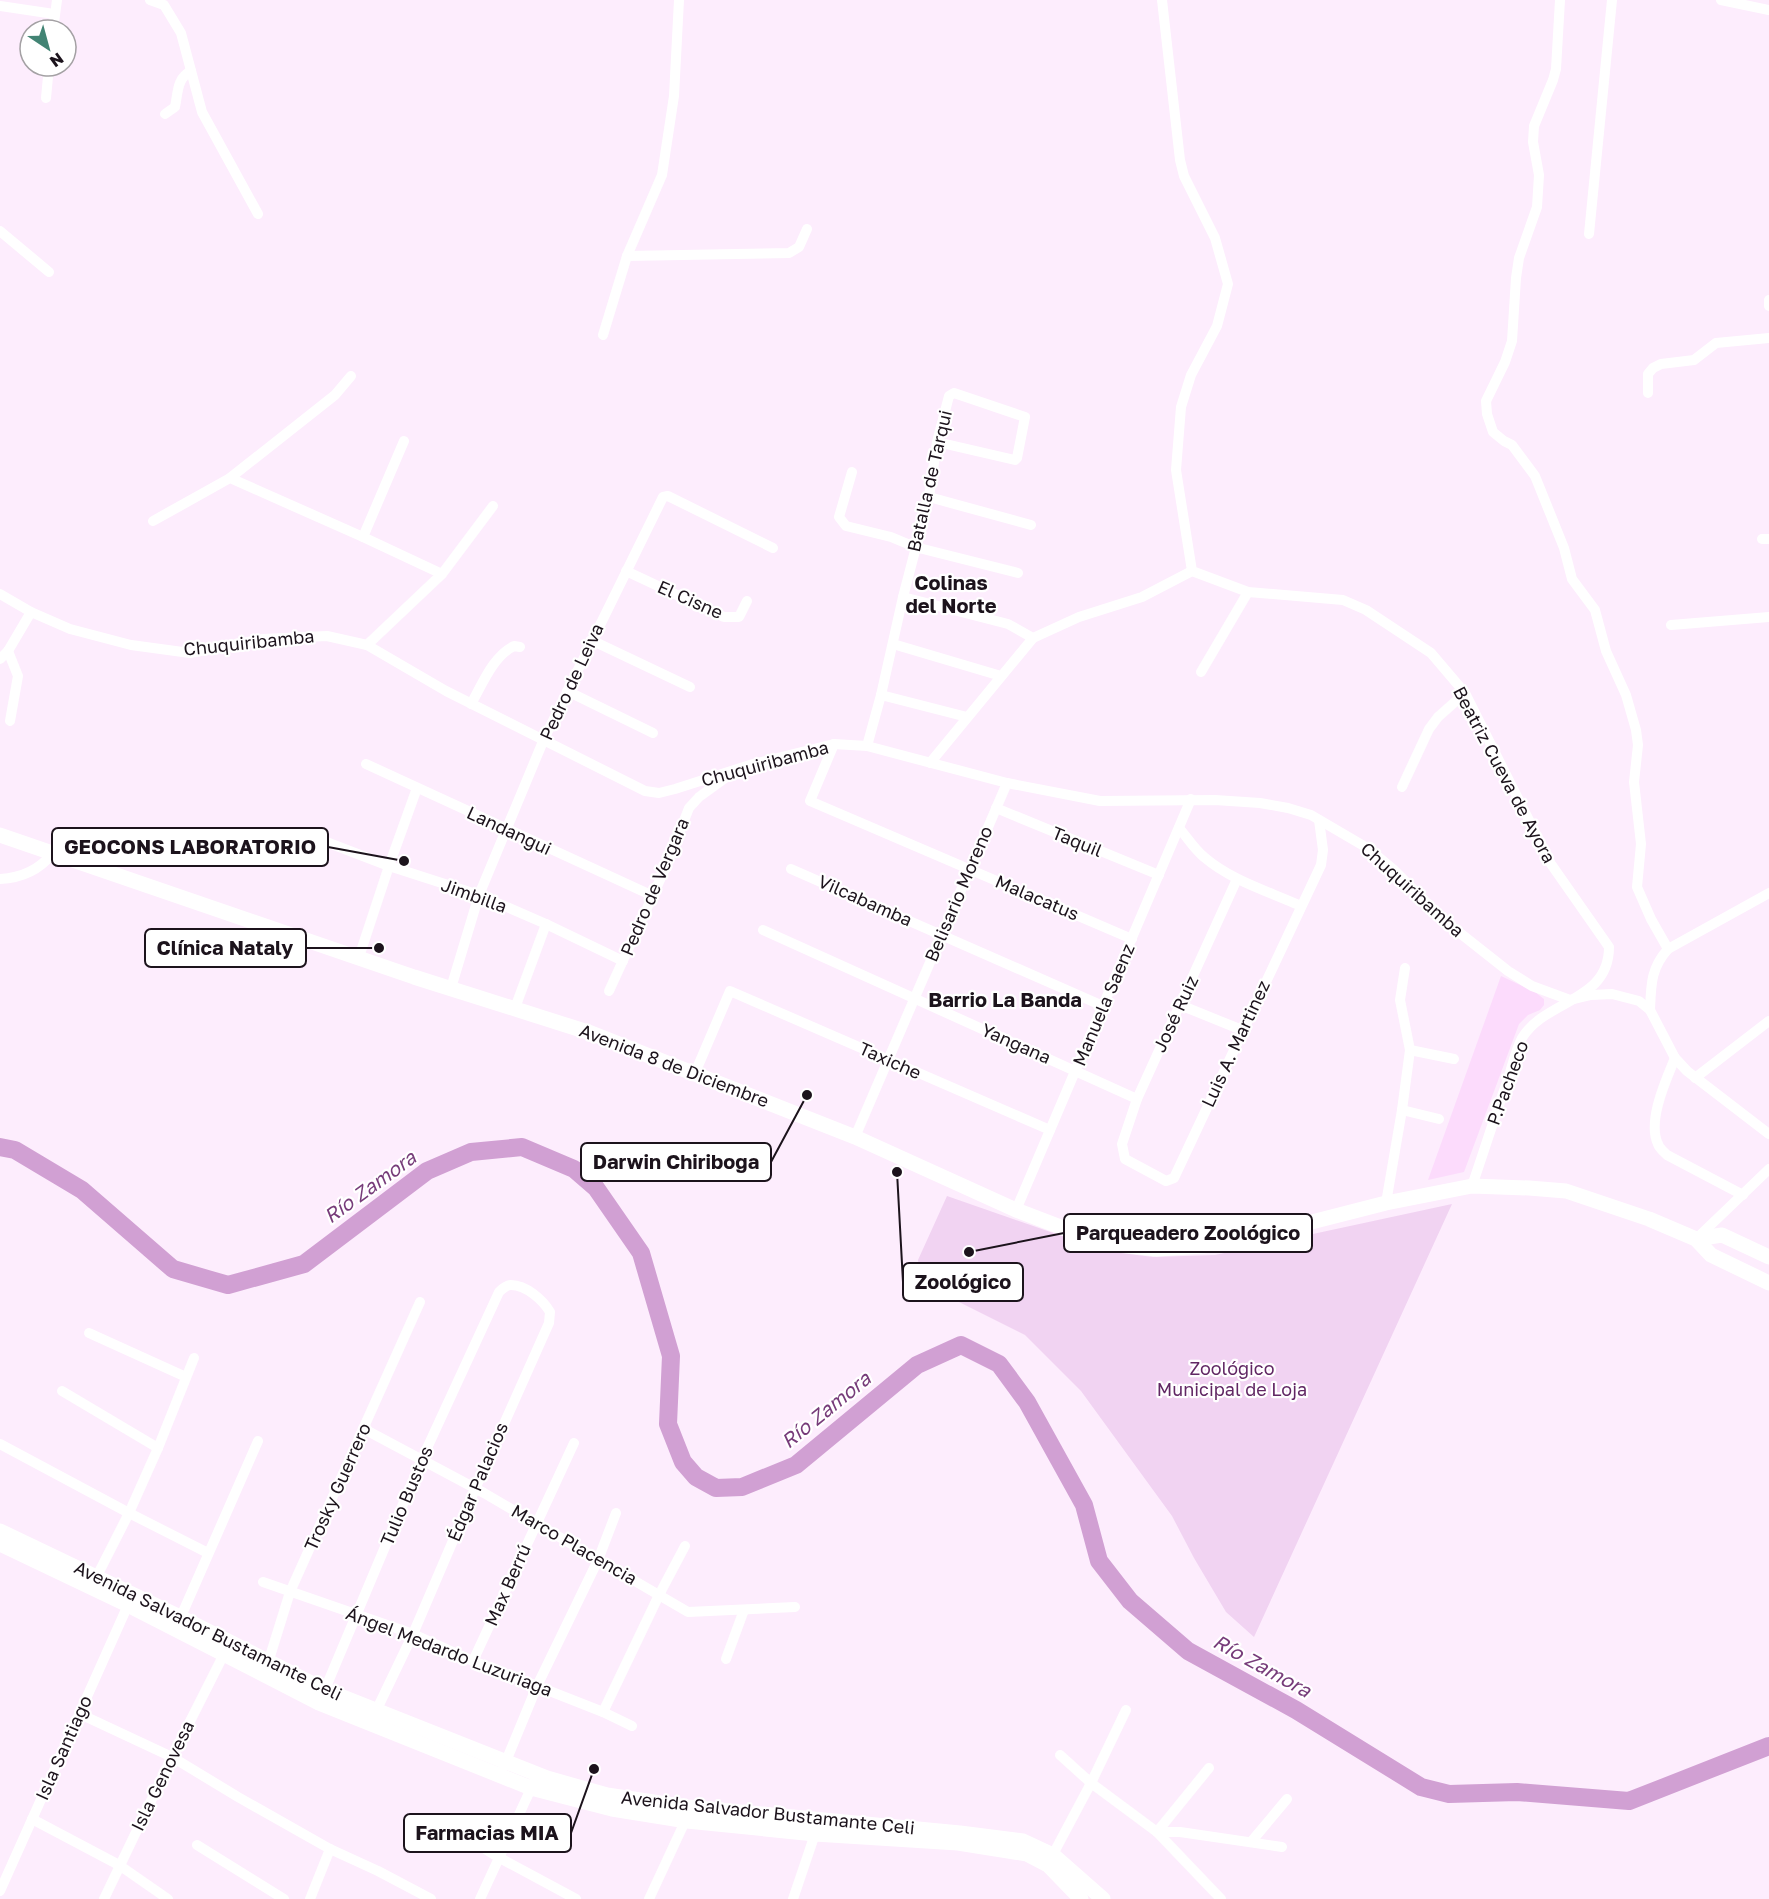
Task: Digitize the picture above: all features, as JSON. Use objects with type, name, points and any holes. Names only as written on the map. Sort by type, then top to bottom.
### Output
[{"type":"main road","name":"Avenida 8 de Diciembre","points":[[0,835],[451,988],[591,1033],[855,1137],[1016,1210],[1084,1236],[1120,1245],[1157,1249],[1203,1246],[1245,1239],[1386,1203],[1472,1186],[1566,1191],[1649,1219],[1696,1239],[1711,1255],[1769,1283]]},
{"type":"main road","name":"Avenida 8 de Diciembre","points":[[1696,1239],[1722,1235],[1769,1257]]},
{"type":"main road","name":"Avenida Salvador Bustamante Celi","points":[[5,1540],[97,1576],[178,1623],[322,1697],[503,1767]]},
{"type":"main road","name":"Avenida Salvador Bustamante Celi","points":[[5,1540],[128,1605],[178,1623],[224,1654],[266,1668]]},
{"type":"main road","name":"Avenida Salvador Bustamante Celi","points":[[322,1697],[376,1709],[534,1781],[612,1809],[960,1833],[1023,1841],[1103,1899]]},
{"type":"main road","name":"Avenida Salvador Bustamante Celi","points":[[688,1814],[816,1834],[958,1843],[1027,1854],[1050,1860],[1081,1899]]},
{"type":"street","points":[[54,18],[57,0]]},
{"type":"street","points":[[150,0],[164,5],[181,33],[202,112],[258,214]]},
{"type":"street","points":[[603,335],[627,256],[662,175],[674,96],[679,0]]},
{"type":"street","points":[[930,763],[1033,638],[1079,617],[1142,597],[1192,571],[1176,470],[1181,408],[1191,375],[1217,326],[1228,284],[1215,238],[1184,176],[1180,160],[1162,0]]},
{"type":"street","points":[[1560,0],[1556,69],[1534,126],[1533,142],[1539,175],[1537,207],[1519,258],[1512,341],[1505,362],[1486,401],[1487,414],[1493,432],[1512,444],[1535,476],[1564,548],[1572,579],[1595,610],[1610,660],[1626,695],[1638,745],[1634,782],[1641,844],[1637,888],[1668,949]]},
{"type":"street","points":[[1588,234],[1612,0]]},
{"type":"street","points":[[1721,0],[1766,7]]},
{"type":"street","points":[[0,6],[54,14]]},
{"type":"street","points":[[165,114],[174,107],[180,80],[191,71]]},
{"type":"street","points":[[46,98],[48,78]]},
{"type":"street","points":[[627,256],[789,254],[799,247],[807,229]]},
{"type":"street","points":[[0,231],[49,272]]},
{"type":"street","points":[[1769,300],[1769,306]]},
{"type":"street","points":[[1648,393],[1648,374],[1661,364],[1694,360],[1716,343],[1769,338]]},
{"type":"street","points":[[153,521],[230,478],[335,395],[351,376]]},
{"type":"street","name":"Batalla de Tarqui","points":[[867,746],[929,497],[937,442],[949,396],[954,393],[1023,415],[1026,421],[1015,460],[937,442]]},
{"type":"street","points":[[363,537],[404,441]]},
{"type":"street","points":[[852,472],[839,517],[846,526],[1018,573]]},
{"type":"street","points":[[230,478],[442,574]]},
{"type":"street","name":"Pedro de Leiva","points":[[451,988],[479,895],[544,739],[663,497],[668,496],[773,548]]},
{"type":"street","points":[[929,497],[1031,525]]},
{"type":"street","points":[[367,645],[442,574],[493,506]]},
{"type":"street","name":"El Cisne","points":[[626,571],[724,617],[739,617],[747,602]]},
{"type":"street","name":"Beatriz Cueva de Ayora","points":[[1192,571],[1248,592],[1342,600],[1366,610],[1431,653],[1465,693],[1551,864],[1609,947],[1603,975],[1587,992],[1570,1000]]},
{"type":"street","points":[[1201,672],[1248,592]]},
{"type":"street","name":"Chuquiribamba","points":[[0,594],[31,612],[70,629],[131,645],[190,653],[263,639],[327,636],[367,645],[446,691],[645,791],[659,793],[738,769],[834,744],[867,746],[1007,783],[1100,801],[1260,802],[1288,808],[1319,820],[1369,849],[1394,869],[1446,922],[1508,971],[1532,986],[1570,1000]]},
{"type":"street","points":[[903,597],[1008,624],[1033,638]]},
{"type":"street","points":[[10,721],[18,676],[4,655],[31,612]]},
{"type":"street","points":[[1671,625],[1769,617]]},
{"type":"street","points":[[591,640],[690,687]]},
{"type":"street","points":[[893,644],[1001,676]]},
{"type":"street","points":[[471,704],[490,671],[502,656],[514,646],[520,647]]},
{"type":"street","points":[[567,691],[653,733]]},
{"type":"street","points":[[1402,787],[1429,729],[1438,717],[1465,693]]},
{"type":"street","points":[[881,695],[967,717]]},
{"type":"street","name":"Malacatus","points":[[834,744],[810,801],[1132,939]]},
{"type":"street","name":"Landangui","points":[[366,764],[653,896]]},
{"type":"street","name":"Pedro de Vergara","points":[[609,991],[653,896],[689,808],[699,797],[738,769]]},
{"type":"street","name":"Belisario Moreno","points":[[855,1137],[1007,783]]},
{"type":"street","points":[[359,957],[417,789]]},
{"type":"street","name":"Manuela Saenz","points":[[1016,1210],[1191,800]]},
{"type":"street","name":"Taquil","points":[[996,808],[1159,875]]},
{"type":"street","name":"Luis A. Martinez","points":[[1122,1152],[1125,1159],[1166,1181],[1174,1178],[1321,865],[1323,850],[1319,820]]},
{"type":"street","points":[[1179,828],[1201,855],[1237,879],[1301,906]]},
{"type":"street","name":"Jimbilla","points":[[321,840],[389,866],[479,895],[546,924],[623,962]]},
{"type":"street","points":[[0,879],[10,879],[33,871],[44,864],[52,854]]},
{"type":"street","name":"Vilcabamba","points":[[791,869],[1103,1006]]},
{"type":"street","name":"José Ruiz","points":[[1122,1152],[1122,1144],[1137,1099],[1237,879]]},
{"type":"street","points":[[1650,1010],[1651,984],[1658,960],[1668,949],[1769,892]]},
{"type":"street","points":[[515,1008],[546,924]]},
{"type":"street","name":"Yangana","points":[[763,930],[1137,1099]]},
{"type":"street","points":[[1386,1203],[1410,1050],[1400,1000],[1405,968]]},
{"type":"street","name":"Taxiche","points":[[695,1073],[730,991],[1050,1130]]},
{"type":"street","points":[[1570,1000],[1591,995],[1612,994],[1639,1001],[1650,1010],[1675,1058],[1695,1078],[1769,1134]]},
{"type":"street","name":"P.Pacheco","points":[[1472,1186],[1522,1039],[1540,1018],[1570,1000]]},
{"type":"street","points":[[1180,1005],[1242,1029]]},
{"type":"street","points":[[1695,1078],[1769,1021]]},
{"type":"street","points":[[1410,1050],[1454,1059]]},
{"type":"street","points":[[1675,1058],[1665,1082],[1654,1121],[1658,1145],[1667,1155],[1743,1195]]},
{"type":"street","points":[[1402,1110],[1439,1119]]},
{"type":"street","points":[[1696,1239],[1769,1169]]},
{"type":"street","name":"Édgar Palacios","points":[[376,1709],[413,1634],[549,1323],[550,1312],[540,1299],[512,1285],[499,1292]]},
{"type":"street","name":"Tulio Bustos","points":[[322,1697],[358,1616],[422,1459],[499,1292]]},
{"type":"street","name":"Trosky Guerrero","points":[[266,1668],[290,1592],[420,1302]]},
{"type":"street","points":[[89,1333],[186,1377]]},
{"type":"street","points":[[97,1576],[158,1448],[194,1358]]},
{"type":"street","points":[[62,1391],[158,1448]]},
{"type":"street","name":"Marco Placencia","points":[[364,1429],[536,1523],[688,1612],[795,1607]]},
{"type":"street","points":[[178,1623],[258,1441]]},
{"type":"street","name":"Max Berrú","points":[[473,1661],[574,1443]]},
{"type":"street","points":[[0,1444],[208,1553]]},
{"type":"street","points":[[503,1767],[537,1686],[598,1560],[616,1513]]},
{"type":"street","points":[[603,1712],[685,1546]]},
{"type":"street","name":"Ángel Medardo Luzuriaga","points":[[263,1582],[413,1634],[632,1726]]},
{"type":"street","name":"Isla Santiago","points":[[0,1891],[128,1605]]},
{"type":"street","points":[[726,1659],[744,1610]]},
{"type":"street","name":"Isla Genovesa","points":[[104,1899],[224,1654]]},
{"type":"street","points":[[1050,1860],[1126,1710]]},
{"type":"street","points":[[80,1713],[172,1757],[330,1849],[431,1899]]},
{"type":"street","points":[[1060,1755],[1091,1783],[1157,1832],[1221,1899]]},
{"type":"street","points":[[1157,1832],[1209,1768]]},
{"type":"street","points":[[480,1899],[534,1781]]},
{"type":"street","points":[[1251,1842],[1287,1799]]},
{"type":"street","points":[[649,1899],[688,1814]]},
{"type":"street","points":[[32,1819],[119,1865],[168,1899]]},
{"type":"street","points":[[440,1821],[498,1857],[576,1899]]},
{"type":"street","points":[[1157,1832],[1180,1832],[1282,1847]]},
{"type":"street","points":[[793,1899],[816,1834]]},
{"type":"street","points":[[197,1845],[284,1899]]},
{"type":"street","points":[[310,1899],[330,1849]]},
{"type":"shaded area","points":[[1501,976],[1535,992],[1544,999],[1544,1005],[1519,1024],[1464,1172],[1428,1180]]},
{"type":"green space","name":"Zoológico Municipal de Loja","points":[[947,1196],[1105,1251],[1153,1257],[1215,1255],[1452,1204],[1254,1637],[1226,1612],[1172,1516],[1081,1391],[1025,1335],[921,1283],[918,1260]]},
{"type":"waterway","name":"Río Zamora","points":[[0,1147],[15,1150],[82,1190],[173,1269],[228,1285],[304,1264],[427,1171],[471,1152],[522,1147],[574,1169],[596,1188],[641,1253],[671,1356],[668,1424],[683,1462],[696,1477],[716,1488],[742,1487],[796,1465],[917,1365],[961,1345],[999,1364],[1027,1402],[1084,1505],[1099,1561],[1130,1601],[1188,1651],[1296,1710],[1421,1787],[1449,1794],[1517,1792],[1629,1801],[1769,1746]]},
{"type":"place","name":"GEOCONS LABORATORIO","points":[[404,861]]},
{"type":"place","name":"Clínica Nataly","points":[[379,948]]},
{"type":"place","name":"Darwin Chiriboga","points":[[807,1095]]},
{"type":"place","name":"Zoológico","points":[[897,1172]]},
{"type":"place","name":"Parqueadero Zoológico","points":[[969,1252]]},
{"type":"place","name":"Farmacias MIA","points":[[594,1769]]},
{"type":"district","name":"Colinas del Norte","points":[[951,594]]},
{"type":"district","name":"Barrio La Banda","points":[[1005,1000]]}]
